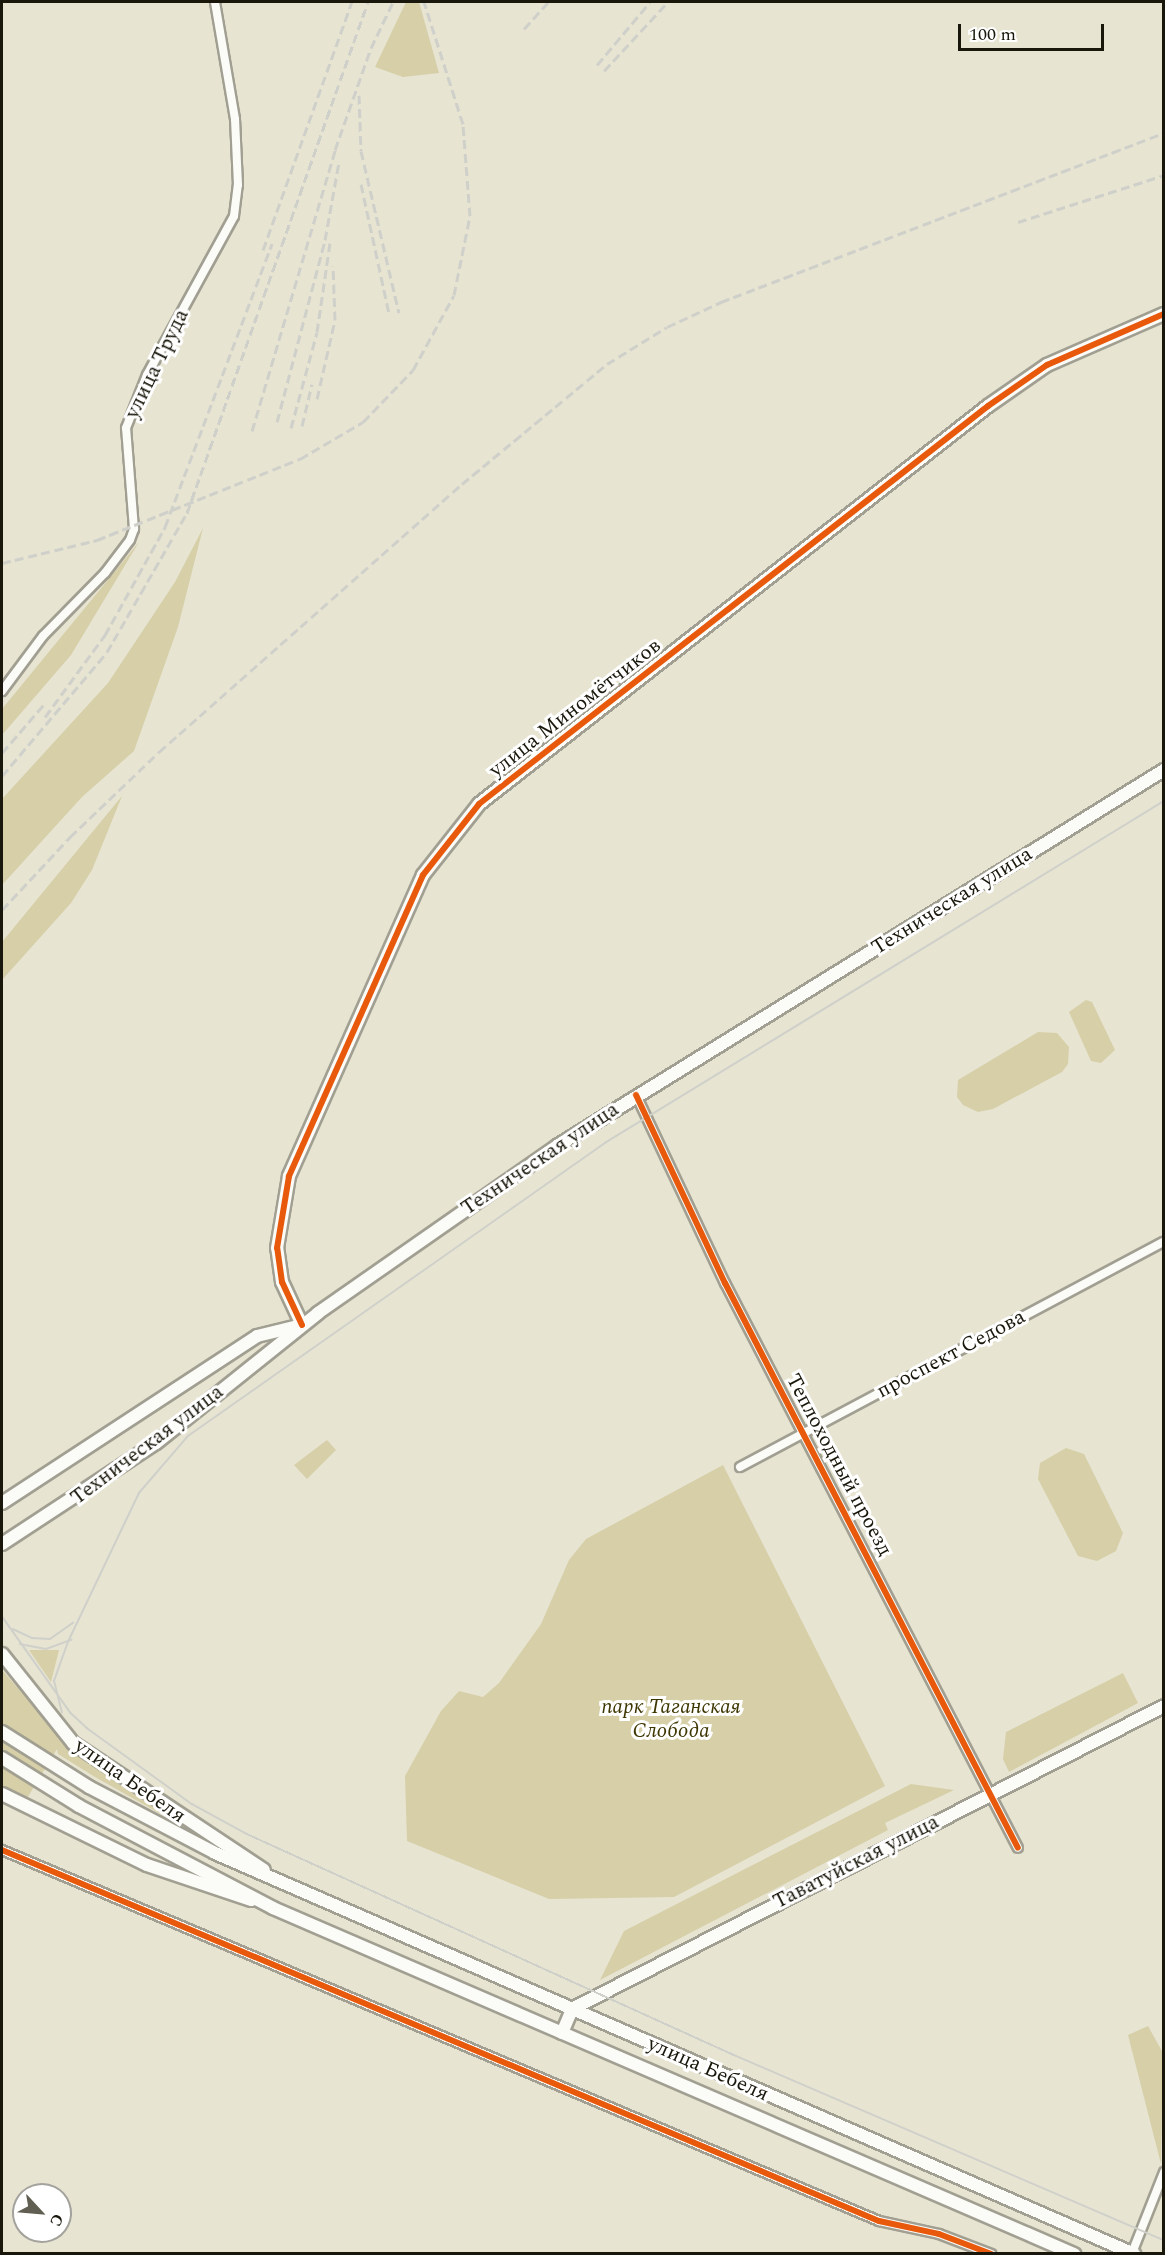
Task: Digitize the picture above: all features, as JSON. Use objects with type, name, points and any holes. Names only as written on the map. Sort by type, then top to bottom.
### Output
[{"type":"main road","name":"улица Миномётчиков","points":[[303,1325],[282,1282],[277,1248],[289,1176],[423,875],[478,804],[998,399],[1047,365],[1164,314]]},
{"type":"main road","name":"Техническая улица","points":[[2,1544],[156,1443],[303,1325],[435,1229],[636,1095],[1164,770]]},
{"type":"main road","points":[[2,1503],[257,1336],[303,1325]]},
{"type":"main road","name":"улица Бебеля","points":[[2,1653],[73,1743],[283,1882]]},
{"type":"main road","name":"Таватуйская улица","points":[[572,2009],[1164,1706]]},
{"type":"main road","name":"улица Бебеля","points":[[2,1732],[48,1763],[171,1831],[572,2009],[1133,2253]]},
{"type":"main road","name":"улица Бебеля","points":[[2,1758],[37,1781],[273,1908]]},
{"type":"main road","name":"улица Бебеля","points":[[2,1794],[147,1865],[273,1908],[1074,2253]]},
{"type":"main road","points":[[562,2033],[572,2009]]},
{"type":"street","name":"улица Труда","points":[[2,690],[43,636],[105,573],[130,540],[134,529],[124,448],[129,419],[147,375],[234,216],[238,185],[235,119],[215,2]]},
{"type":"street","name":"Теплоходный проезд","points":[[636,1095],[726,1282],[992,1793],[1018,1848]]},
{"type":"street","name":"проспект Седова","points":[[740,1467],[1164,1242]]},
{"type":"street","points":[[2,1850],[879,2221],[939,2234],[991,2253]]},
{"type":"street","points":[[1133,2253],[1164,2172]]},
{"type":"green space","points":[[406,2],[419,2],[439,73],[403,77],[375,67]]},
{"type":"green space","points":[[203,528],[178,627],[134,751],[82,797],[2,885],[2,799],[108,683],[175,582]]},
{"type":"green space","points":[[139,542],[71,655],[2,735],[2,709]]},
{"type":"green space","points":[[122,796],[92,870],[71,903],[2,980],[2,942]]},
{"type":"green space","points":[[1086,1000],[1092,1002],[1115,1050],[1101,1063],[1091,1061],[1069,1012]]},
{"type":"green space","points":[[1038,1032],[1057,1033],[1069,1047],[1068,1064],[1062,1072],[993,1109],[978,1112],[963,1105],[957,1097],[958,1080]]},
{"type":"green space","points":[[327,1440],[336,1450],[307,1479],[294,1465]]},
{"type":"green space","points":[[1066,1448],[1084,1454],[1123,1533],[1116,1551],[1097,1561],[1078,1556],[1038,1479],[1040,1463]]},
{"type":"green space","name":"парк Таганская Слобода","points":[[723,1465],[885,1786],[674,1897],[549,1899],[407,1841],[405,1776],[441,1711],[459,1691],[483,1697],[499,1683],[541,1624],[569,1560],[586,1539]]},
{"type":"green space","points":[[29,1650],[59,1650],[51,1682]]},
{"type":"green space","points":[[2,1670],[70,1748],[175,1822],[95,1777],[58,1754],[57,1749],[26,1800],[2,1786]]},
{"type":"green space","points":[[1123,1673],[1138,1703],[1009,1772],[1003,1759],[1006,1732]]},
{"type":"green space","points":[[911,1784],[954,1790],[885,1823],[888,1830],[600,1980],[624,1931]]},
{"type":"green space","points":[[1148,2026],[1163,2053],[1161,2164],[1128,2035]]},
{"type":"tram line","points":[[62,1713],[54,1681],[68,1642],[139,1493],[188,1436],[605,1143],[1164,801]]},
{"type":"tram line","points":[[2,1616],[71,1713],[87,1728],[192,1804],[247,1834],[734,2055],[1164,2240]]},
{"type":"tram line","points":[[13,1629],[32,1638],[50,1639],[73,1623]]},
{"type":"tram line","points":[[20,1644],[46,1649],[71,1640]]},
{"type":"railway","points":[[263,250],[352,2]]},
{"type":"railway","points":[[2,776],[107,652],[187,513],[368,2]]},
{"type":"railway","points":[[252,431],[335,150],[371,48],[393,2]]},
{"type":"railway","points":[[2,563],[97,540],[300,459],[363,422],[413,370],[454,295],[470,216],[463,124],[424,2]]},
{"type":"railway","points":[[524,29],[548,2]]},
{"type":"railway","points":[[597,65],[650,2]]},
{"type":"railway","points":[[604,71],[668,2]]},
{"type":"railway","points":[[359,95],[361,151],[399,313]]},
{"type":"railway","points":[[2,910],[70,837],[159,752],[462,484],[607,364],[667,327],[721,302],[1164,133]]},
{"type":"railway","points":[[277,422],[325,240],[339,162]]},
{"type":"railway","points":[[1018,222],[1164,175]]},
{"type":"railway","points":[[361,184],[389,314]]},
{"type":"railway","points":[[291,428],[317,332],[330,243]]},
{"type":"railway","points":[[45,717],[105,635],[165,527],[272,244]]},
{"type":"railway","points":[[317,399],[335,320],[333,266]]},
{"type":"railway","points":[[302,426],[312,384]]},
{"type":"railway","points":[[2,753],[46,702]]},
{"type":"cycle path","points":[[302,1325],[282,1282],[277,1248],[289,1176],[423,875],[479,804],[988,406],[1047,365],[1164,314]]},
{"type":"cycle path","points":[[636,1095],[725,1283],[1018,1848]]},
{"type":"cycle path","points":[[2,1850],[879,2221],[939,2234],[991,2254]]}]
